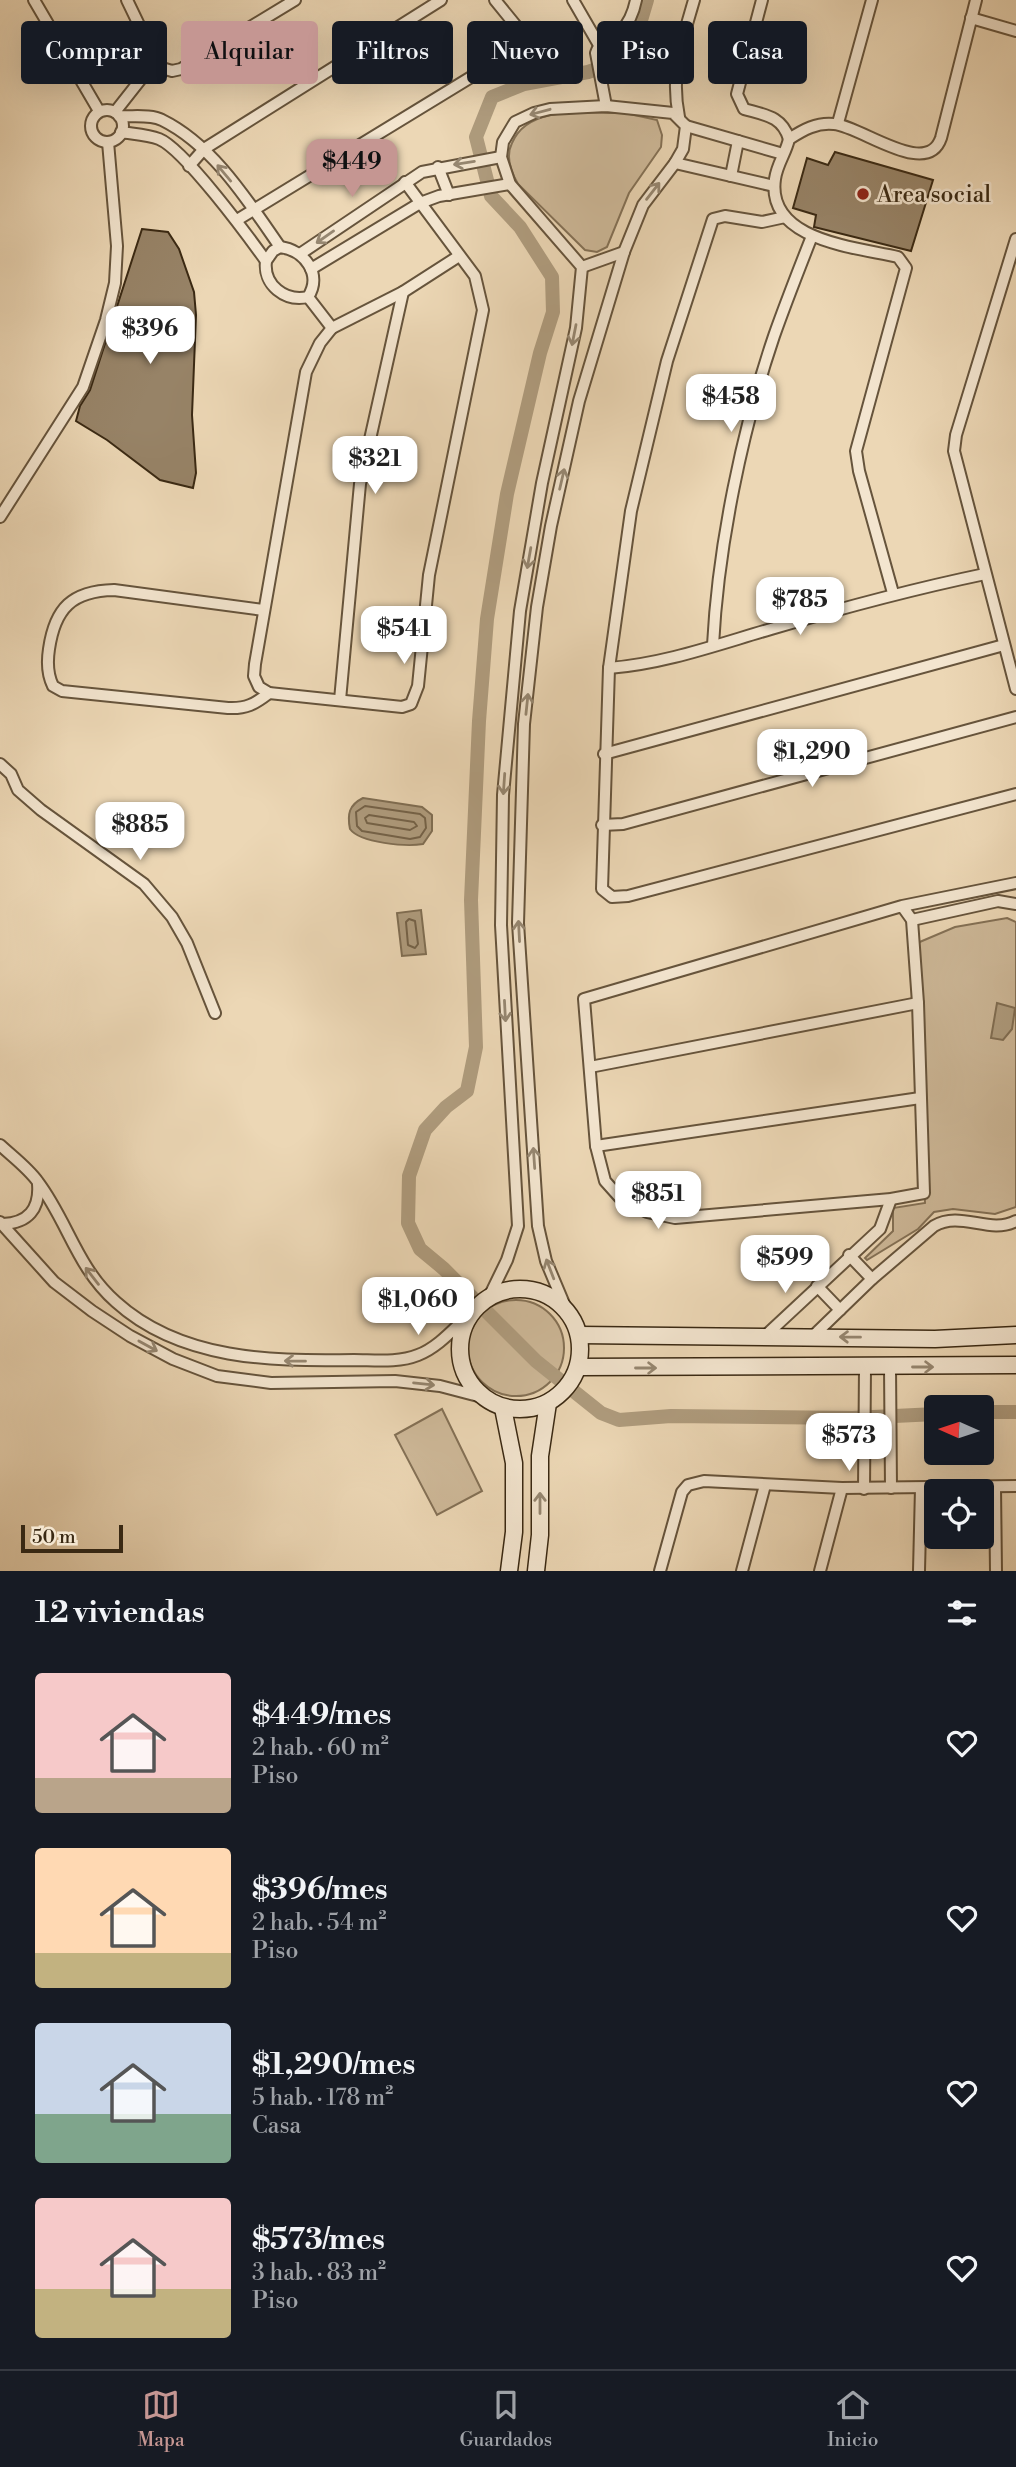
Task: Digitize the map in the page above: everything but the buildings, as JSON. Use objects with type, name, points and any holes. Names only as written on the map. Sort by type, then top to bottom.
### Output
[{"type":"street","points":[[34,0],[99,111]]},
{"type":"street","points":[[167,70],[181,69],[295,0]]},
{"type":"street","points":[[189,166],[204,149],[441,0]]},
{"type":"street","points":[[237,220],[522,46],[521,32],[495,0]]},
{"type":"street","points":[[573,0],[597,43]]},
{"type":"street","points":[[627,21],[636,0]]},
{"type":"street","points":[[1,1223],[54,1282],[92,1311],[162,1353],[206,1371],[271,1383],[395,1381],[440,1386],[482,1397],[503,1408],[526,1410],[548,1403],[567,1388],[578,1367],[579,1335],[546,1261],[538,1226],[519,923],[524,724],[537,607],[551,526],[579,401],[624,252],[643,205],[683,149],[683,122],[674,95],[675,66],[694,0]]},
{"type":"street","points":[[762,0],[737,94],[744,109],[778,120],[785,127],[789,138]]},
{"type":"street","points":[[838,124],[872,0]]},
{"type":"street","points":[[893,593],[859,471],[856,451],[906,268],[898,257],[812,236],[798,229],[785,217],[777,202],[774,187],[789,138],[817,124],[838,124],[909,153],[932,152],[941,138],[975,0]]},
{"type":"street","points":[[130,1],[139,21]]},
{"type":"street","points":[[971,18],[1016,31]]},
{"type":"street","points":[[121,132],[117,114],[138,84]]},
{"type":"street","points":[[602,84],[606,106]]},
{"type":"street","points":[[0,1145],[38,1181],[80,1259],[97,1283],[141,1323],[183,1342],[227,1354],[288,1362],[397,1359],[417,1356],[433,1347],[489,1297],[507,1260],[518,1226],[501,925],[503,795],[509,726],[520,611],[541,483],[576,328],[582,267],[510,184],[501,158],[503,142],[515,122],[534,113],[606,106],[661,111],[683,122],[738,141],[783,153]]},
{"type":"street","points":[[99,111],[160,118],[204,149],[254,209],[280,247],[300,254],[311,269],[314,277],[308,297]]},
{"type":"street","points":[[99,111],[92,119],[91,130],[98,139],[108,142]]},
{"type":"street","points":[[108,142],[121,132],[160,139],[189,166],[237,220],[266,261],[269,281],[277,291],[290,297],[308,297]]},
{"type":"street","points":[[731,176],[738,141]]},
{"type":"street","points":[[0,517],[83,387],[106,320],[115,283],[117,246],[108,142]]},
{"type":"street","points":[[300,254],[405,182],[438,167],[501,158]]},
{"type":"street","points":[[675,163],[774,187]]},
{"type":"street","points":[[438,167],[449,195]]},
{"type":"street","points":[[405,182],[475,276],[481,294],[482,326],[429,575],[415,698],[411,704],[402,708],[268,693],[258,687],[254,676],[263,610],[306,372],[320,344],[332,328],[403,292],[459,256]]},
{"type":"street","points":[[311,269],[420,203],[510,184]]},
{"type":"street","points":[[785,217],[757,222],[722,216],[710,223],[667,360],[631,511],[609,668],[600,884],[604,893],[615,897],[1016,793]]},
{"type":"street","points":[[713,645],[716,595],[739,465],[774,338],[812,236]]},
{"type":"street","points":[[1016,239],[955,443],[955,461],[1016,688]]},
{"type":"street","points":[[266,261],[273,251],[280,247]]},
{"type":"street","points":[[582,267],[624,252]]},
{"type":"street","points":[[340,700],[360,484],[403,292]]},
{"type":"street","points":[[308,297],[332,328]]},
{"type":"street","points":[[609,668],[635,665],[893,593],[985,573]]},
{"type":"street","points":[[263,610],[114,590],[96,591],[79,597],[65,607],[52,623],[48,670],[53,686],[62,691],[240,709],[253,705],[268,693]]},
{"type":"street","points":[[604,754],[1004,645]]},
{"type":"street","points":[[602,825],[623,824],[1016,717]]},
{"type":"street","points":[[0,764],[11,774],[18,790],[33,803],[144,884],[172,918],[187,943],[215,1013]]},
{"type":"street","points":[[902,906],[912,920],[918,1003],[924,1193],[891,1199],[675,1218],[647,1212],[622,1200],[605,1181],[596,1146],[584,999],[902,906],[1016,883]]},
{"type":"street","points":[[912,920],[998,901],[1016,904]]},
{"type":"street","points":[[590,1067],[918,1003]]},
{"type":"street","points":[[596,1146],[920,1098]]},
{"type":"street","points":[[1,1223],[16,1223],[29,1217],[37,1202],[38,1181]]},
{"type":"street","points":[[765,1336],[849,1255],[880,1230],[891,1199]]},
{"type":"street","points":[[812,1337],[872,1279],[933,1226],[944,1220],[956,1219],[994,1226],[1016,1221]]},
{"type":"street","points":[[849,1255],[872,1279]]},
{"type":"street","points":[[817,1286],[840,1310]]},
{"type":"street","points":[[489,1297],[516,1289],[544,1293],[567,1311]]},
{"type":"street","points":[[472,1312],[462,1334],[460,1357],[467,1379],[482,1397]]},
{"type":"street","points":[[579,1335],[935,1339],[1016,1335]]},
{"type":"street","points":[[578,1367],[865,1368],[1016,1365]]},
{"type":"street","points":[[890,1367],[891,1488]]},
{"type":"street","points":[[864,1489],[865,1368]]},
{"type":"street","points":[[536,1571],[540,1535],[540,1456],[548,1403]]},
{"type":"street","points":[[503,1408],[514,1463],[514,1532],[509,1571]]},
{"type":"street","points":[[866,1443],[890,1444]]},
{"type":"street","points":[[660,1571],[682,1492],[688,1485],[704,1481],[864,1489],[1016,1486]]},
{"type":"street","points":[[742,1571],[765,1485]]},
{"type":"street","points":[[995,1487],[996,1571]]},
{"type":"street","points":[[820,1571],[842,1488]]},
{"type":"street","points":[[919,1571],[921,1488]]},
{"type":"shaded area","points":[[578,112],[625,113],[657,120],[662,135],[661,147],[629,193],[607,247],[597,252],[585,250],[518,184],[510,164],[510,148],[520,130],[546,116]]},
{"type":"shaded area","points":[[1007,918],[1016,922],[1016,1207],[995,1214],[953,1209],[934,1212],[918,1229],[867,1260],[865,1258],[893,1231],[893,1208],[925,1203],[915,944],[955,927]]},
{"type":"shaded area","points":[[516,1300],[534,1304],[550,1314],[560,1330],[564,1348],[560,1366],[550,1382],[534,1392],[516,1396],[498,1392],[482,1382],[472,1366],[468,1348],[472,1330],[482,1314],[498,1304]]},
{"type":"shaded area","points":[[442,1409],[482,1491],[437,1515],[395,1435]]},
{"type":"water","points":[[363,798],[422,807],[432,815],[432,831],[423,844],[416,845],[384,843],[363,838],[350,829],[349,819],[352,807]]},
{"type":"water","points":[[421,910],[426,954],[402,956],[397,913]]},
{"type":"water","points":[[997,1003],[1015,1008],[1012,1029],[1003,1040],[991,1038]]},
{"type":"waterway","points":[[647,0],[639,27],[618,62],[588,72],[524,84],[492,97],[476,137],[491,196],[520,227],[552,277],[553,312],[540,353],[507,494],[487,619],[479,721],[471,900],[476,1047],[467,1091],[446,1107],[425,1130],[409,1176],[408,1223],[420,1249],[444,1269],[536,1361],[601,1413],[619,1420],[671,1416],[853,1418],[924,1415]]},
{"type":"waterway","points":[[994,1412],[1016,1412]]},
{"type":"place","name":"Area social","points":[[863,194]]}]
